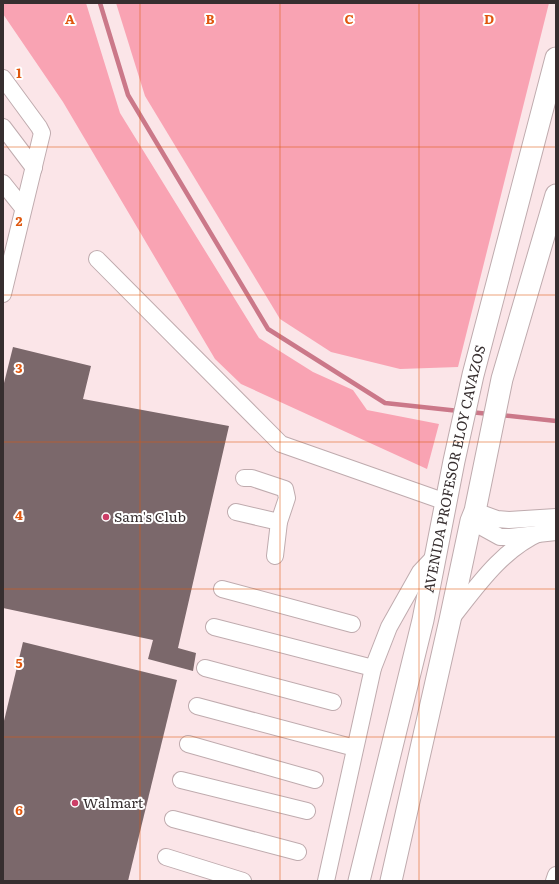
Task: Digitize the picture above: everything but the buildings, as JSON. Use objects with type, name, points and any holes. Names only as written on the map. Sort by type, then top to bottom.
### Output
[{"type":"main road","name":"AVENIDA PROFESOR ELOY CAVAZOS","points":[[359,881],[423,620],[472,375],[556,58]]},
{"type":"main road","name":"AVENIDA PROFESOR ELOY CAVAZOS","points":[[391,881],[473,516],[502,379],[553,222],[556,195]]},
{"type":"street","points":[[3,78],[42,131],[23,208],[7,252],[3,294]]},
{"type":"street","points":[[3,127],[34,168]]},
{"type":"street","points":[[3,183],[23,208]]},
{"type":"street","points":[[97,258],[280,444],[446,502]]},
{"type":"street","points":[[244,478],[252,478],[285,489],[287,498],[279,522],[275,556]]},
{"type":"street","points":[[236,512],[279,522]]},
{"type":"street","points":[[473,516],[509,520],[556,518]]},
{"type":"street","points":[[473,516],[500,536],[510,537],[549,532]]},
{"type":"street","points":[[450,620],[483,579],[506,555],[527,539],[549,532]]},
{"type":"street","points":[[326,881],[373,668],[389,627],[420,572],[436,555]]},
{"type":"street","points":[[222,589],[352,624]]},
{"type":"street","points":[[214,627],[373,668]]},
{"type":"street","points":[[205,668],[333,702]]},
{"type":"street","points":[[197,706],[355,748]]},
{"type":"street","points":[[188,744],[315,780]]},
{"type":"street","points":[[181,780],[307,811]]},
{"type":"street","points":[[173,819],[298,852]]},
{"type":"street","points":[[166,858],[243,881]]},
{"type":"street","points":[[554,881],[556,875]]},
{"type":"shaded area","points":[[3,3],[86,3],[120,113],[259,338],[313,372],[353,390],[367,410],[439,424],[427,469],[241,384],[215,359],[63,102],[3,14]]},
{"type":"shaded area","points":[[116,3],[549,3],[458,367],[400,369],[331,352],[280,319],[145,96]]},
{"type":"waterway","points":[[100,3],[128,95],[268,329],[385,403],[459,411]]},
{"type":"waterway","points":[[470,412],[489,414]]},
{"type":"waterway","points":[[500,415],[556,421]]},
{"type":"place","name":"Sam's Club","points":[[106,517]]},
{"type":"place","name":"Walmart","points":[[75,803]]}]
